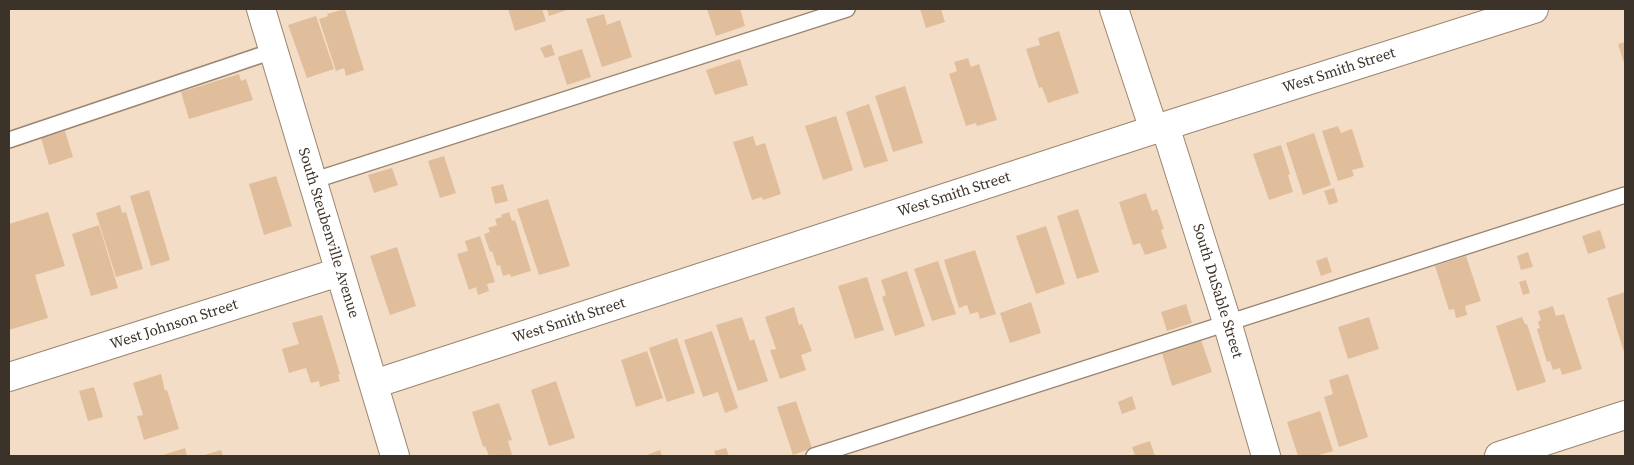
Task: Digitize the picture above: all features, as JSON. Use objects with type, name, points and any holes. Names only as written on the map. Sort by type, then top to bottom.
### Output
[{"type":"street","name":"South Steubenville Avenue","points":[[260,9],[395,456]]},
{"type":"street","name":"South DuSable Street","points":[[1114,9],[1160,128],[1227,322],[1266,456]]},
{"type":"street","name":"West Smith Street","points":[[374,384],[1160,128],[1534,9]]},
{"type":"street","name":"West Johnson Street","points":[[9,377],[339,272]]},
{"type":"street","points":[[1499,456],[1625,415]]},
{"type":"lane","points":[[312,181],[847,9]]},
{"type":"lane","points":[[9,140],[273,51]]},
{"type":"lane","points":[[814,456],[1625,195]]},
{"type":"building","points":[[345,9],[364,70],[346,76],[344,68],[336,71],[319,19],[328,16],[327,14]]},
{"type":"building","points":[[508,9],[542,9],[546,21],[515,31]]},
{"type":"building","points":[[547,9],[570,9],[549,16]]},
{"type":"building","points":[[707,9],[740,9],[745,26],[716,36]]},
{"type":"building","points":[[920,9],[941,9],[945,22],[926,28]]},
{"type":"building","points":[[604,14],[607,25],[620,20],[632,57],[602,67],[586,19]]},
{"type":"building","points":[[316,16],[334,69],[307,78],[288,25]]},
{"type":"building","points":[[1059,31],[1079,93],[1048,103],[1042,87],[1039,88],[1026,49],[1040,45],[1038,38]]},
{"type":"building","points":[[1625,42],[1625,66],[1618,44]]},
{"type":"building","points":[[551,44],[555,55],[545,58],[540,48]]},
{"type":"building","points":[[582,49],[591,77],[567,85],[558,57]]},
{"type":"building","points":[[968,58],[971,67],[979,64],[997,120],[977,126],[976,123],[966,126],[949,74],[957,71],[954,62]]},
{"type":"building","points":[[740,59],[748,85],[715,95],[706,70]]},
{"type":"building","points":[[239,74],[241,81],[246,79],[253,100],[189,119],[181,92]]},
{"type":"building","points":[[905,86],[923,143],[893,152],[875,96]]},
{"type":"building","points":[[869,104],[888,161],[864,168],[846,112]]},
{"type":"building","points":[[836,116],[853,170],[823,180],[805,126]]},
{"type":"building","points":[[1338,126],[1341,133],[1352,129],[1364,167],[1352,170],[1354,176],[1338,181],[1322,131]]},
{"type":"building","points":[[65,131],[73,157],[49,165],[41,138]]},
{"type":"building","points":[[1314,133],[1331,185],[1303,195],[1286,143]]},
{"type":"building","points":[[753,136],[756,146],[765,143],[781,194],[763,200],[762,197],[752,200],[733,142]]},
{"type":"building","points":[[1281,145],[1290,174],[1288,175],[1293,192],[1269,200],[1253,154]]},
{"type":"building","points":[[444,156],[456,193],[440,198],[428,161]]},
{"type":"building","points":[[392,168],[398,185],[374,193],[368,175]]},
{"type":"building","points":[[276,176],[292,226],[264,235],[249,184]]},
{"type":"building","points":[[503,184],[508,201],[495,204],[491,187]]},
{"type":"building","points":[[1334,188],[1338,202],[1329,205],[1324,191]]},
{"type":"building","points":[[149,190],[170,260],[151,266],[130,196]]},
{"type":"building","points":[[1146,193],[1152,211],[1157,209],[1164,229],[1161,230],[1167,248],[1145,255],[1140,243],[1133,245],[1119,202]]},
{"type":"building","points":[[548,199],[570,266],[539,275],[517,209]]},
{"type":"building","points":[[120,205],[122,213],[126,212],[143,269],[116,277],[96,213]]},
{"type":"building","points":[[1078,209],[1099,272],[1077,279],[1057,216]]},
{"type":"building","points":[[48,212],[65,266],[35,275],[48,318],[9,330],[9,224]]},
{"type":"building","points":[[509,212],[512,221],[515,220],[531,271],[511,277],[510,274],[503,276],[500,265],[497,266],[492,251],[490,252],[484,234],[490,232],[488,228],[497,225],[495,219]]},
{"type":"building","points":[[99,225],[118,288],[91,296],[72,234]]},
{"type":"building","points":[[1046,226],[1065,284],[1036,294],[1016,236]]},
{"type":"building","points":[[1600,230],[1606,248],[1588,254],[1582,236]]},
{"type":"building","points":[[480,236],[495,282],[487,284],[489,291],[478,295],[476,287],[469,290],[457,254],[468,251],[465,241]]},
{"type":"building","points":[[397,247],[416,306],[390,315],[370,256]]},
{"type":"building","points":[[975,250],[996,314],[980,319],[978,312],[970,314],[967,305],[959,308],[944,260]]},
{"type":"building","points":[[1528,252],[1533,267],[1521,270],[1517,256]]},
{"type":"building","points":[[1466,256],[1481,301],[1465,306],[1467,315],[1456,318],[1454,309],[1449,310],[1435,266]]},
{"type":"building","points":[[1327,257],[1332,272],[1321,276],[1316,261]]},
{"type":"building","points":[[938,261],[956,314],[932,321],[914,269]]},
{"type":"building","points":[[907,271],[925,326],[895,336],[882,297],[886,295],[881,280]]},
{"type":"building","points":[[867,277],[884,330],[855,339],[838,286]]},
{"type":"building","points":[[1526,280],[1530,293],[1523,295],[1519,282]]},
{"type":"building","points":[[1625,292],[1625,355],[1607,298]]},
{"type":"building","points":[[1031,302],[1041,333],[1010,343],[1000,313]]},
{"type":"building","points":[[1186,304],[1192,323],[1167,331],[1161,312]]},
{"type":"building","points":[[1553,306],[1556,316],[1564,314],[1582,369],[1562,375],[1560,368],[1553,370],[1550,361],[1547,362],[1537,329],[1540,328],[1538,322],[1541,320],[1538,311]]},
{"type":"building","points":[[794,307],[799,325],[802,324],[812,351],[801,355],[806,370],[780,379],[770,350],[776,349],[765,317]]},
{"type":"building","points":[[322,315],[340,374],[338,375],[340,381],[320,387],[319,381],[311,383],[306,368],[289,373],[282,349],[299,344],[292,323]]},
{"type":"building","points":[[742,317],[750,341],[754,339],[768,381],[738,391],[716,325]]},
{"type":"building","points":[[1369,317],[1379,349],[1348,359],[1338,327]]},
{"type":"building","points":[[1522,317],[1525,324],[1527,324],[1546,382],[1517,391],[1496,326]]},
{"type":"building","points":[[712,331],[738,408],[725,413],[718,392],[703,397],[684,340]]},
{"type":"building","points":[[677,338],[695,393],[667,402],[649,348]]},
{"type":"building","points":[[1201,340],[1212,372],[1172,386],[1162,353]]},
{"type":"building","points":[[647,351],[663,398],[636,407],[621,360]]},
{"type":"building","points":[[161,374],[179,429],[144,440],[137,416],[143,415],[133,383]]},
{"type":"building","points":[[1348,374],[1368,437],[1339,447],[1324,397],[1333,394],[1329,380]]},
{"type":"building","points":[[556,381],[575,438],[549,446],[531,390]]},
{"type":"building","points":[[94,387],[103,417],[88,421],[79,391]]},
{"type":"building","points":[[1132,396],[1136,409],[1122,414],[1118,402]]},
{"type":"building","points":[[796,401],[812,448],[793,455],[777,407]]},
{"type":"building","points":[[499,403],[512,440],[508,441],[512,455],[489,456],[485,446],[483,447],[472,412]]},
{"type":"building","points":[[1320,411],[1333,451],[1316,456],[1298,456],[1287,422]]},
{"type":"building","points":[[1150,441],[1155,456],[1135,456],[1132,447]]},
{"type":"building","points":[[185,448],[187,456],[160,456]]},
{"type":"building","points":[[726,448],[729,456],[716,456],[714,451]]},
{"type":"building","points":[[221,450],[223,456],[201,456]]},
{"type":"building","points":[[660,450],[662,456],[644,456]]}]
